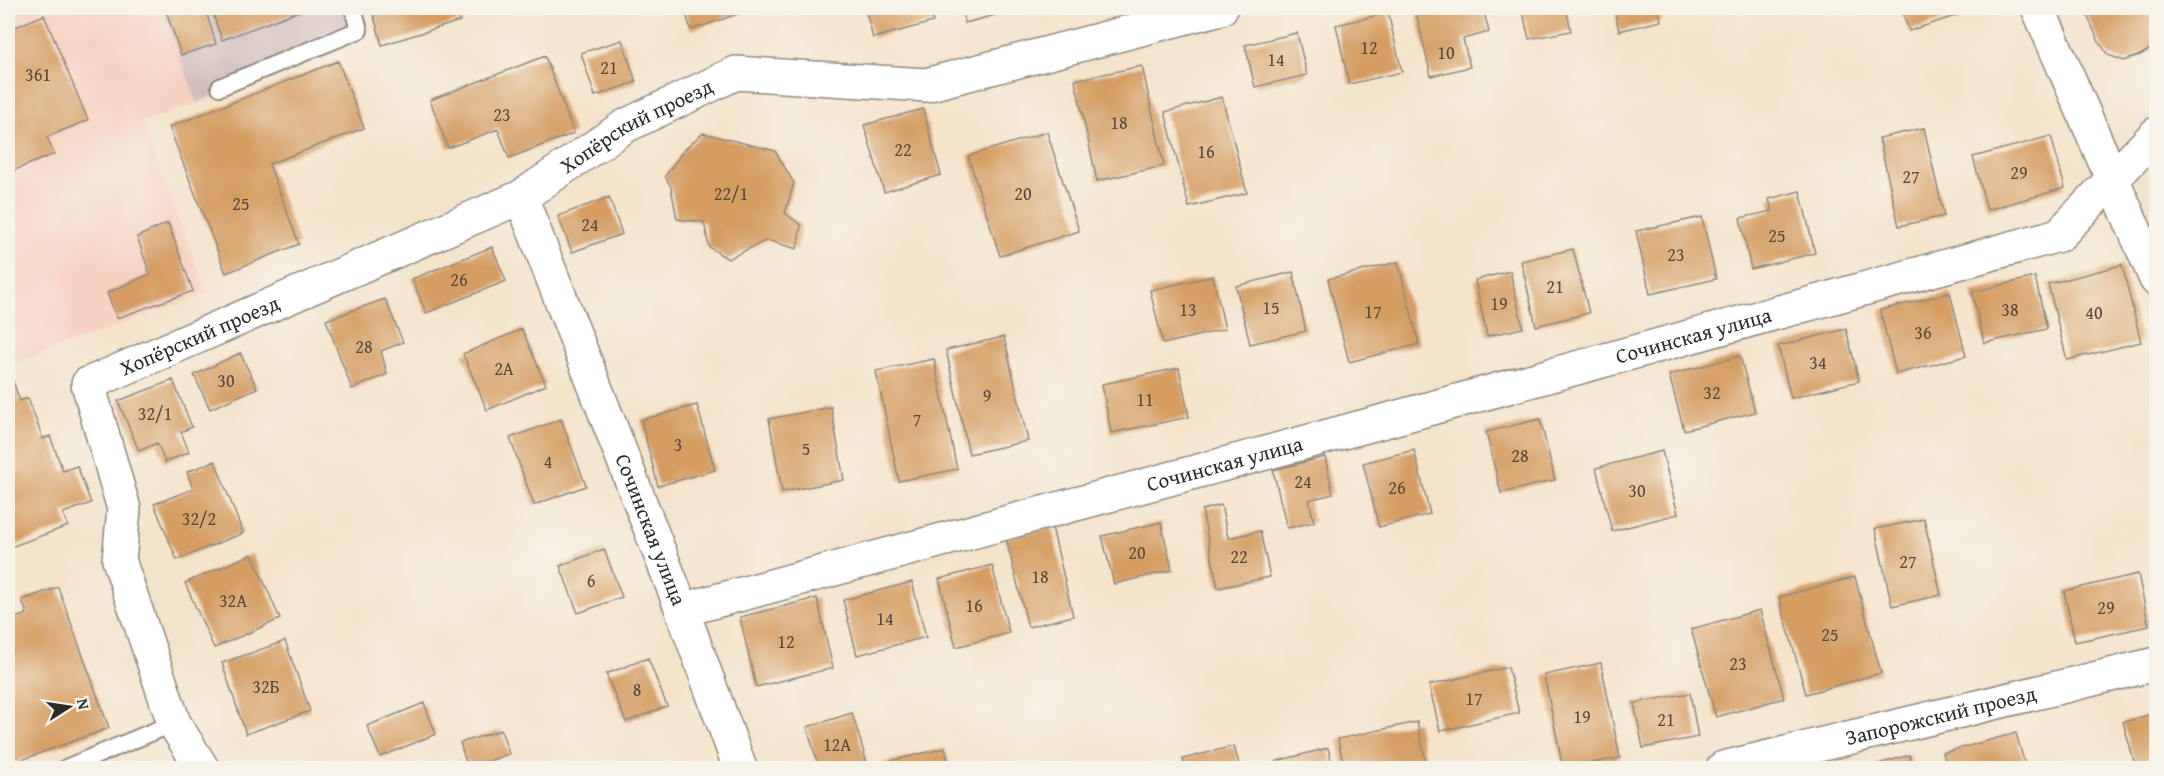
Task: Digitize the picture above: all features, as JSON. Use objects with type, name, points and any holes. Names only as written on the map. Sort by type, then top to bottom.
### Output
[{"type":"street","name":"Хопёрский проезд","points":[[174,723],[119,560],[124,509],[88,384],[521,197],[626,126],[736,73],[926,85],[1221,8]]},
{"type":"street","points":[[2038,8],[2157,279]]},
{"type":"street","name":"Сочинская улица","points":[[521,197],[682,610],[1377,423],[2059,235],[2157,134]]},
{"type":"street","points":[[682,610],[740,768]]},
{"type":"street","name":"Запорожский проезд","points":[[1723,768],[2157,664]]},
{"type":"street","points":[[174,723],[202,768]]},
{"type":"lane","points":[[219,87],[359,30],[353,8]]},
{"type":"lane","points":[[66,768],[174,723]]},
{"type":"shaded area","points":[[8,8],[162,8],[197,103],[142,123],[207,293],[8,366]]},
{"type":"shaded area","points":[[162,8],[358,8],[365,36],[197,103]]},
{"type":"building","points":[[165,8],[205,8],[216,44],[181,55]]},
{"type":"building","points":[[211,8],[307,8],[222,40]]},
{"type":"building","points":[[456,8],[460,21],[382,45],[372,9]]},
{"type":"building","points":[[684,8],[755,8],[691,30]]},
{"type":"building","points":[[865,8],[929,8],[933,22],[873,38]]},
{"type":"building","points":[[960,8],[1022,8],[965,23]]},
{"type":"building","points":[[1415,8],[1483,8],[1489,32],[1463,39],[1470,67],[1431,76]]},
{"type":"building","points":[[1522,8],[1566,8],[1571,31],[1529,39]]},
{"type":"building","points":[[1614,8],[1658,8],[1661,21],[1619,31]]},
{"type":"building","points":[[1901,8],[1972,8],[1973,10],[1909,31]]},
{"type":"building","points":[[2084,8],[2156,8],[2156,46],[2124,61],[2108,55],[2099,42]]},
{"type":"building","points":[[1388,13],[1402,72],[1349,84],[1336,25]]},
{"type":"building","points":[[44,15],[88,120],[47,137],[54,154],[8,173],[8,30]]},
{"type":"building","points":[[1297,33],[1307,75],[1255,87],[1245,45]]},
{"type":"building","points":[[622,40],[636,82],[595,96],[581,53]]},
{"type":"building","points":[[545,56],[574,133],[509,158],[498,129],[448,148],[430,100]]},
{"type":"building","points":[[338,61],[364,128],[269,164],[299,244],[226,273],[169,127]]},
{"type":"building","points":[[1142,66],[1164,166],[1097,181],[1075,80]]},
{"type":"building","points":[[1222,97],[1247,193],[1189,207],[1165,112]]},
{"type":"building","points":[[923,109],[941,175],[884,192],[864,125]]},
{"type":"building","points":[[1924,128],[1944,216],[1899,226],[1879,138]]},
{"type":"building","points":[[1047,132],[1079,231],[1000,256],[968,156]]},
{"type":"building","points":[[703,133],[775,151],[794,183],[785,213],[801,225],[797,249],[767,240],[728,259],[709,247],[704,222],[677,219],[671,187],[665,176],[683,151]]},
{"type":"building","points":[[2051,136],[2065,188],[1987,210],[1973,157]]},
{"type":"building","points":[[1800,191],[1815,253],[1751,269],[1740,218],[1772,211],[1769,199]]},
{"type":"building","points":[[609,197],[622,234],[572,252],[558,216]]},
{"type":"building","points":[[1702,217],[1716,279],[1650,294],[1636,231]]},
{"type":"building","points":[[168,223],[193,291],[117,318],[107,293],[150,274],[137,237]]},
{"type":"building","points":[[492,247],[506,281],[426,313],[412,279]]},
{"type":"building","points":[[1573,249],[1589,313],[1536,326],[1521,261]]},
{"type":"building","points":[[1398,262],[1419,344],[1349,362],[1328,279]]},
{"type":"building","points":[[2122,265],[2141,342],[2067,360],[2048,284]]},
{"type":"building","points":[[1510,271],[1523,328],[1487,336],[1475,280]]},
{"type":"building","points":[[1293,272],[1306,331],[1250,344],[1236,286]]},
{"type":"building","points":[[1213,276],[1225,329],[1163,344],[1150,290]]},
{"type":"building","points":[[2035,277],[2047,329],[1984,343],[1972,292]]},
{"type":"building","points":[[1950,293],[1966,356],[1896,374],[1880,310]]},
{"type":"building","points":[[385,299],[403,342],[381,351],[387,374],[352,389],[326,320]]},
{"type":"building","points":[[522,329],[546,385],[487,410],[463,354]]},
{"type":"building","points":[[1846,329],[1859,381],[1791,398],[1778,346]]},
{"type":"building","points":[[1004,337],[1028,441],[969,454],[946,350]]},
{"type":"building","points":[[240,353],[257,388],[210,409],[194,375]]},
{"type":"building","points":[[1740,356],[1755,412],[1684,430],[1669,375]]},
{"type":"building","points":[[934,359],[957,469],[899,481],[876,371]]},
{"type":"building","points":[[1179,368],[1189,417],[1111,433],[1102,384]]},
{"type":"building","points":[[8,373],[10,373],[20,401],[28,398],[43,439],[50,436],[63,471],[77,466],[91,503],[63,513],[68,526],[8,548]]},
{"type":"building","points":[[173,380],[192,427],[181,432],[189,452],[165,462],[157,443],[139,451],[118,401]]},
{"type":"building","points":[[697,405],[715,470],[658,486],[641,420]]},
{"type":"building","points":[[831,407],[844,480],[782,492],[769,419]]},
{"type":"building","points":[[561,419],[586,486],[534,505],[510,438]]},
{"type":"building","points":[[1540,419],[1555,480],[1501,493],[1486,432]]},
{"type":"building","points":[[1414,450],[1430,514],[1379,527],[1363,463]]},
{"type":"building","points":[[1662,451],[1678,514],[1612,531],[1596,468]]},
{"type":"building","points":[[1325,457],[1333,494],[1309,500],[1314,522],[1287,528],[1273,470]]},
{"type":"building","points":[[215,461],[243,533],[177,560],[154,504],[193,489],[187,472]]},
{"type":"building","points":[[1221,505],[1228,538],[1260,531],[1270,577],[1218,588],[1202,510]]},
{"type":"building","points":[[1924,519],[1941,595],[1892,606],[1875,529]]},
{"type":"building","points":[[1161,522],[1172,570],[1114,584],[1102,536]]},
{"type":"building","points":[[1052,527],[1073,616],[1028,627],[1006,538]]},
{"type":"building","points":[[604,549],[622,597],[578,613],[560,566]]},
{"type":"building","points":[[252,554],[280,619],[214,648],[185,583]]},
{"type":"building","points":[[992,565],[1009,633],[956,647],[939,579]]},
{"type":"building","points":[[2138,574],[2149,626],[2075,642],[2064,591]]},
{"type":"building","points":[[1855,577],[1881,673],[1806,694],[1779,597]]},
{"type":"building","points":[[912,582],[926,637],[857,655],[843,600]]},
{"type":"building","points":[[58,587],[109,728],[8,765],[8,620],[27,614],[22,600]]},
{"type":"building","points":[[817,598],[833,668],[756,687],[740,617]]},
{"type":"building","points":[[1760,610],[1784,698],[1716,717],[1691,629]]},
{"type":"building","points":[[285,641],[310,711],[246,734],[222,663]]},
{"type":"building","points":[[648,658],[667,706],[626,722],[606,674]]},
{"type":"building","points":[[1601,663],[1620,758],[1563,768],[1544,675]]},
{"type":"building","points":[[1508,667],[1519,713],[1440,731],[1429,685]]},
{"type":"building","points":[[1690,693],[1698,737],[1643,748],[1634,703]]},
{"type":"building","points":[[424,703],[436,734],[380,757],[367,726]]},
{"type":"building","points":[[852,713],[867,763],[850,768],[819,768],[807,727]]},
{"type":"building","points":[[2156,713],[2156,768],[2136,768],[2123,722]]},
{"type":"building","points":[[1417,722],[1427,768],[1344,768],[1338,739]]},
{"type":"building","points":[[501,730],[509,754],[468,768],[460,743]]},
{"type":"building","points":[[2016,733],[2026,768],[1948,768],[1943,753]]},
{"type":"building","points":[[1234,746],[1240,768],[1185,768],[1183,759]]},
{"type":"building","points":[[945,748],[950,768],[883,768],[882,763]]},
{"type":"building","points":[[1328,748],[1333,768],[1279,768],[1277,761]]},
{"type":"building","points":[[1909,755],[1913,768],[1865,768]]}]
